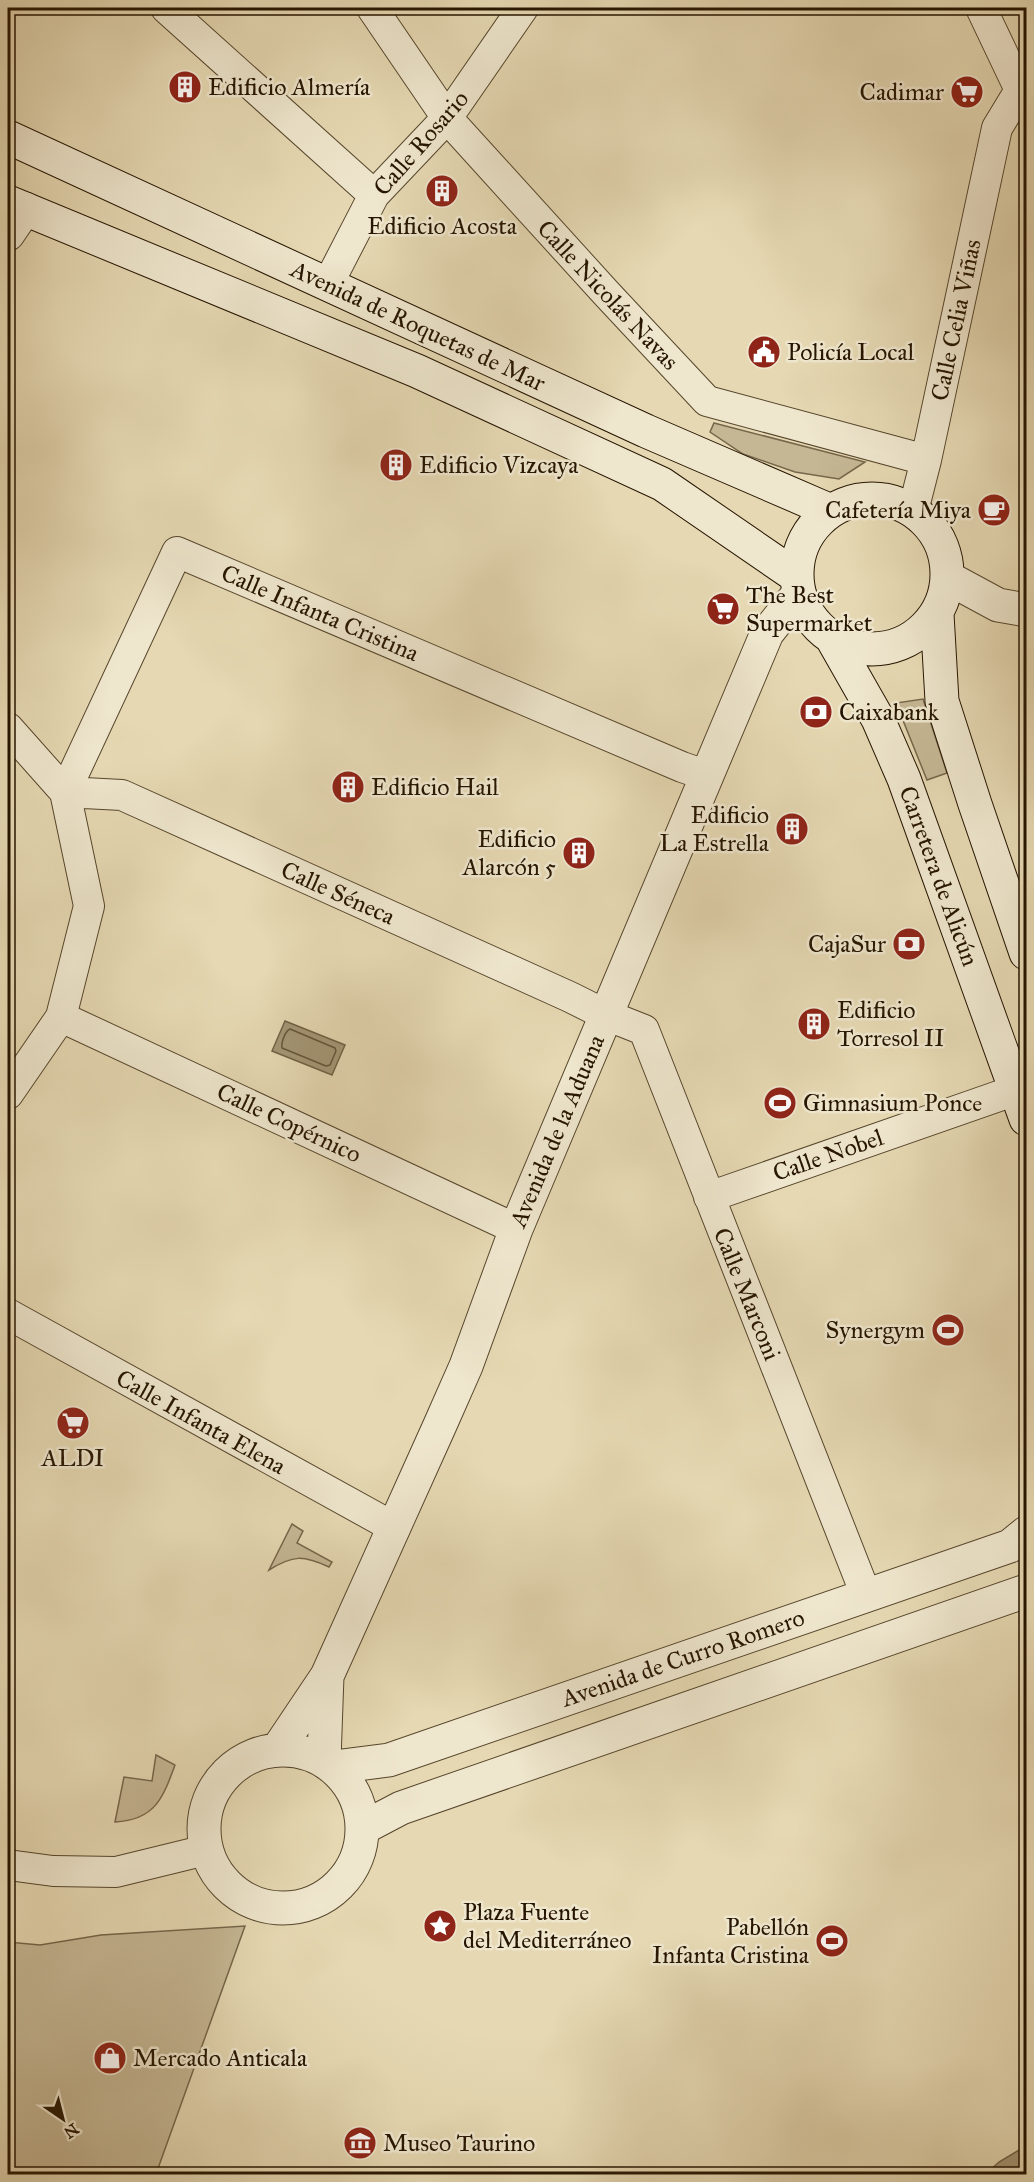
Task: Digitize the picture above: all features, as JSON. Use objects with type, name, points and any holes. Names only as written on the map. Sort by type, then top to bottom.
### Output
[{"type":"street","points":[[166,8],[374,195]]},
{"type":"street","name":"Calle Nicolás Navas","points":[[372,8],[447,118],[708,401],[926,460]]},
{"type":"street","name":"Calle Rosario","points":[[328,284],[374,195],[447,118],[523,8]]},
{"type":"street","name":"Calle Celia Viñas","points":[[913,511],[997,128],[1020,90],[981,8]]},
{"type":"street","points":[[997,128],[1026,115]]},
{"type":"street","name":"Avenida de Roquetas de Mar","points":[[8,137],[646,431],[831,511]]},
{"type":"street","name":"Avenida de Roquetas de Mar","points":[[13,215],[417,371],[662,484],[797,584]]},
{"type":"street","points":[[872,499],[893,502],[913,511],[928,523],[940,540],[946,559],[948,579],[937,614],[921,632],[902,644],[879,650],[855,648],[834,640],[818,628],[806,612],[797,584],[800,551],[812,529],[831,511],[850,502],[872,499]]},
{"type":"street","name":"Calle Infanta Cristina","points":[[65,792],[177,552],[708,776]]},
{"type":"street","points":[[948,579],[998,605],[1026,610]]},
{"type":"street","name":"Avenida de la Aduana","points":[[278,1749],[327,1676],[395,1528],[466,1366],[516,1228],[767,633],[797,584]]},
{"type":"street","points":[[937,614],[942,701],[1026,953]]},
{"type":"street","name":"Carretera de Alicún","points":[[834,640],[878,719],[904,779],[1021,1104]]},
{"type":"street","points":[[8,728],[65,792],[89,906],[61,1017],[8,1094]]},
{"type":"street","name":"Calle Séneca","points":[[65,792],[122,795],[606,1015]]},
{"type":"street","name":"Calle Marconi","points":[[606,1015],[644,1030],[866,1595]]},
{"type":"street","name":"Calle Copérnico","points":[[61,1017],[516,1228]]},
{"type":"street","name":"Calle Nobel","points":[[709,1197],[1021,1104]]},
{"type":"street","name":"Calle Infanta Elena","points":[[8,1314],[395,1528]]},
{"type":"street","name":"Avenida de Curro Romero","points":[[329,1764],[389,1760],[1010,1546],[1026,1533]]},
{"type":"street","name":"Avenida de Curro Romero","points":[[363,1828],[400,1808],[1026,1591]]},
{"type":"street","name":"Avenida de la Aduana","points":[[327,1676],[329,1764]]},
{"type":"street","points":[[278,1749],[294,1750],[329,1764],[349,1784],[359,1805],[363,1828],[361,1847],[354,1865],[343,1881],[328,1894],[311,1903],[292,1908],[273,1908],[254,1903],[237,1894],[222,1881],[212,1866],[206,1850],[203,1827],[207,1803],[218,1783],[235,1766],[255,1754],[278,1749]]},
{"type":"street","points":[[8,1865],[53,1871],[116,1872],[206,1850]]},
{"type":"shaded area","points":[[714,423],[865,462],[839,479],[795,472],[743,454],[710,432]]},
{"type":"shaded area","points":[[923,699],[947,773],[927,780],[896,703]]},
{"type":"shaded area","points":[[292,1524],[303,1531],[297,1543],[332,1562],[329,1567],[312,1560],[298,1558],[269,1570]]},
{"type":"shaded area","points":[[156,1755],[175,1765],[161,1797],[156,1805],[140,1817],[115,1822],[124,1777],[152,1781]]},
{"type":"shaded area","name":"Mercado Anticala","points":[[245,1926],[156,2174],[8,2174],[8,1942],[40,1945],[101,1935]]},
{"type":"water","points":[[285,1021],[345,1045],[332,1075],[272,1051]]},
{"type":"water","points":[[1026,2146],[1026,2174],[986,2174],[999,2162]]},
{"type":"place","name":"Edificio Almería","points":[[185,87]]},
{"type":"place","name":"Cadimar","points":[[967,92]]},
{"type":"place","name":"Edificio Acosta","points":[[442,191]]},
{"type":"place","name":"Policía Local","points":[[764,352]]},
{"type":"place","name":"Edificio Vizcaya","points":[[396,465]]},
{"type":"place","name":"Cafetería Miya","points":[[994,510]]},
{"type":"place","name":"The Best Supermarket","points":[[723,609]]},
{"type":"place","name":"Caixabank","points":[[816,712]]},
{"type":"place","name":"Edificio Hail","points":[[348,787]]},
{"type":"place","name":"Edificio La Estrella","points":[[792,829]]},
{"type":"place","name":"Edificio Alarcón 5","points":[[579,853]]},
{"type":"place","name":"CajaSur","points":[[909,944]]},
{"type":"place","name":"Edificio Torresol II","points":[[814,1024]]},
{"type":"place","name":"Gimnasium Ponce","points":[[780,1103]]},
{"type":"place","name":"Synergym","points":[[948,1330]]},
{"type":"place","name":"ALDI","points":[[73,1423]]},
{"type":"place","name":"Plaza Fuente del Mediterráneo","points":[[440,1926]]},
{"type":"place","name":"Pabellón Infanta Cristina","points":[[832,1941]]},
{"type":"place","name":"Mercado Anticala","points":[[110,2058]]},
{"type":"place","name":"Museo Taurino","points":[[360,2143]]}]
